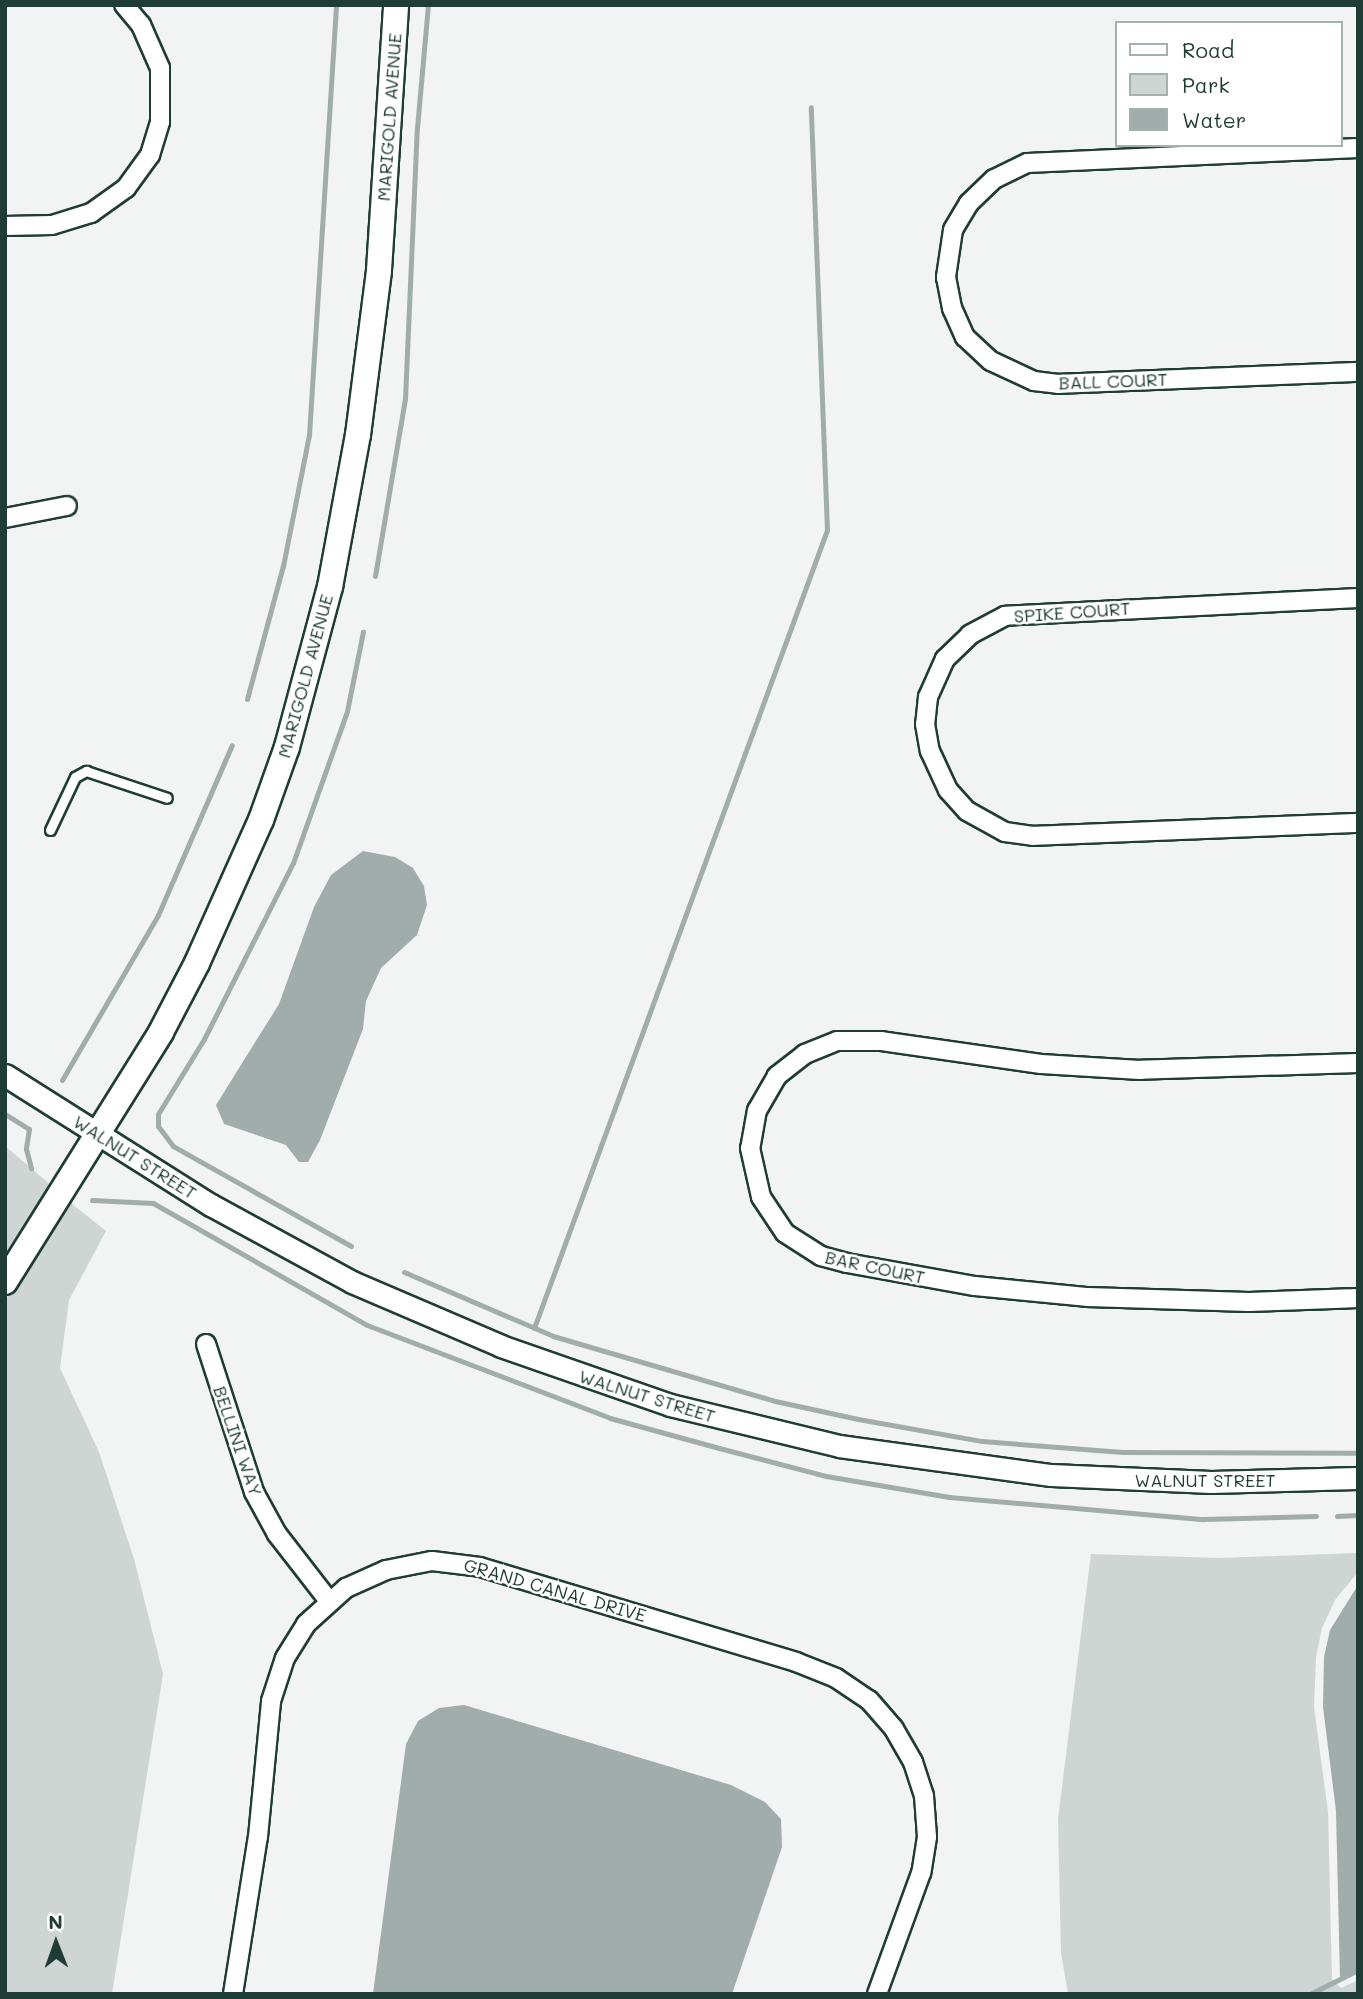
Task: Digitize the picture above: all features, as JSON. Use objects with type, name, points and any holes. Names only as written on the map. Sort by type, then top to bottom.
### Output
[{"type":"main road","name":"MARIGOLD AVENUE","points":[[5,1282],[161,1032],[230,892],[287,747],[313,659],[342,528],[374,314],[396,5]]},
{"type":"street","points":[[5,226],[52,225],[91,213],[126,188],[150,155],[160,122],[160,68],[141,25],[124,5]]},
{"type":"street","name":"BALL COURT","points":[[1358,148],[1027,163],[994,179],[969,203],[949,246],[946,277],[951,308],[965,337],[991,361],[1034,381],[1058,384],[1358,373]]},
{"type":"street","points":[[5,518],[67,506]]},
{"type":"street","name":"SPIKE COURT","points":[[1358,598],[1005,617],[970,635],[945,659],[928,696],[925,724],[930,751],[948,790],[967,811],[1005,832],[1033,836],[1358,824]]},
{"type":"street","name":"BAR COURT","points":[[1358,1063],[1140,1070],[1041,1064],[882,1041],[837,1041],[805,1054],[777,1076],[757,1110],[750,1148],[761,1197],[785,1233],[821,1256],[847,1263],[975,1286],[1088,1297],[1250,1303],[1358,1298]]},
{"type":"street","name":"WALNUT STREET","points":[[5,1075],[234,1219],[358,1285],[501,1346],[670,1405],[839,1446],[1051,1475],[1211,1482],[1358,1478]]},
{"type":"street","name":"BELLINI WAY","points":[[206,1344],[254,1492],[277,1534],[329,1601]]},
{"type":"street","name":"GRAND CANAL DRIVE","points":[[233,1994],[258,1837],[271,1701],[295,1639],[329,1601],[386,1570],[420,1562],[457,1562],[796,1661],[852,1688],[881,1713],[906,1748],[919,1778],[926,1819],[921,1873],[877,1994]]},
{"type":"lane","points":[[50,830],[75,777],[86,771],[167,798]]},
{"type":"green space","points":[[5,1146],[52,1186],[5,1262]]},
{"type":"green space","points":[[67,1200],[106,1231],[69,1300],[60,1368],[99,1452],[134,1559],[163,1674],[112,1994],[5,1994],[5,1301]]},
{"type":"green space","points":[[1358,1553],[1358,1572],[1335,1600],[1322,1628],[1316,1657],[1314,1707],[1328,1812],[1332,1979],[1341,1988],[1358,1980],[1358,1994],[1068,1994],[1061,1953],[1058,1819],[1091,1554],[1220,1558]]},
{"type":"water","points":[[363,851],[395,857],[413,868],[424,886],[427,905],[417,935],[381,968],[366,1001],[363,1029],[320,1140],[308,1162],[299,1162],[286,1145],[224,1124],[216,1105],[279,1004],[314,907],[331,875]]},
{"type":"water","points":[[1358,1585],[1358,1970],[1340,1979],[1336,1811],[1323,1707],[1324,1657],[1330,1630]]},
{"type":"water","points":[[464,1705],[731,1785],[765,1802],[781,1819],[782,1847],[732,1994],[373,1994],[406,1744],[418,1721],[439,1708]]},
{"type":"waterway","points":[[247,699],[283,566],[309,435],[336,5]]},
{"type":"waterway","points":[[375,576],[405,399],[417,128],[428,5]]},
{"type":"waterway","points":[[534,1328],[827,530],[811,107]]},
{"type":"waterway","points":[[351,1246],[173,1146],[158,1126],[158,1114],[204,1039],[293,863],[347,711],[363,632]]},
{"type":"waterway","points":[[62,1080],[158,915],[232,745]]},
{"type":"waterway","points":[[5,1114],[29,1129],[26,1149],[31,1168]]},
{"type":"waterway","points":[[92,1200],[153,1203],[367,1325],[610,1418],[826,1476],[949,1497],[1203,1519],[1316,1516]]},
{"type":"waterway","points":[[404,1272],[553,1336],[775,1401],[858,1419],[982,1441],[1123,1452],[1358,1453]]},
{"type":"waterway","points":[[1337,1516],[1358,1515]]},
{"type":"waterway","points":[[1310,1994],[1358,1970]]}]
